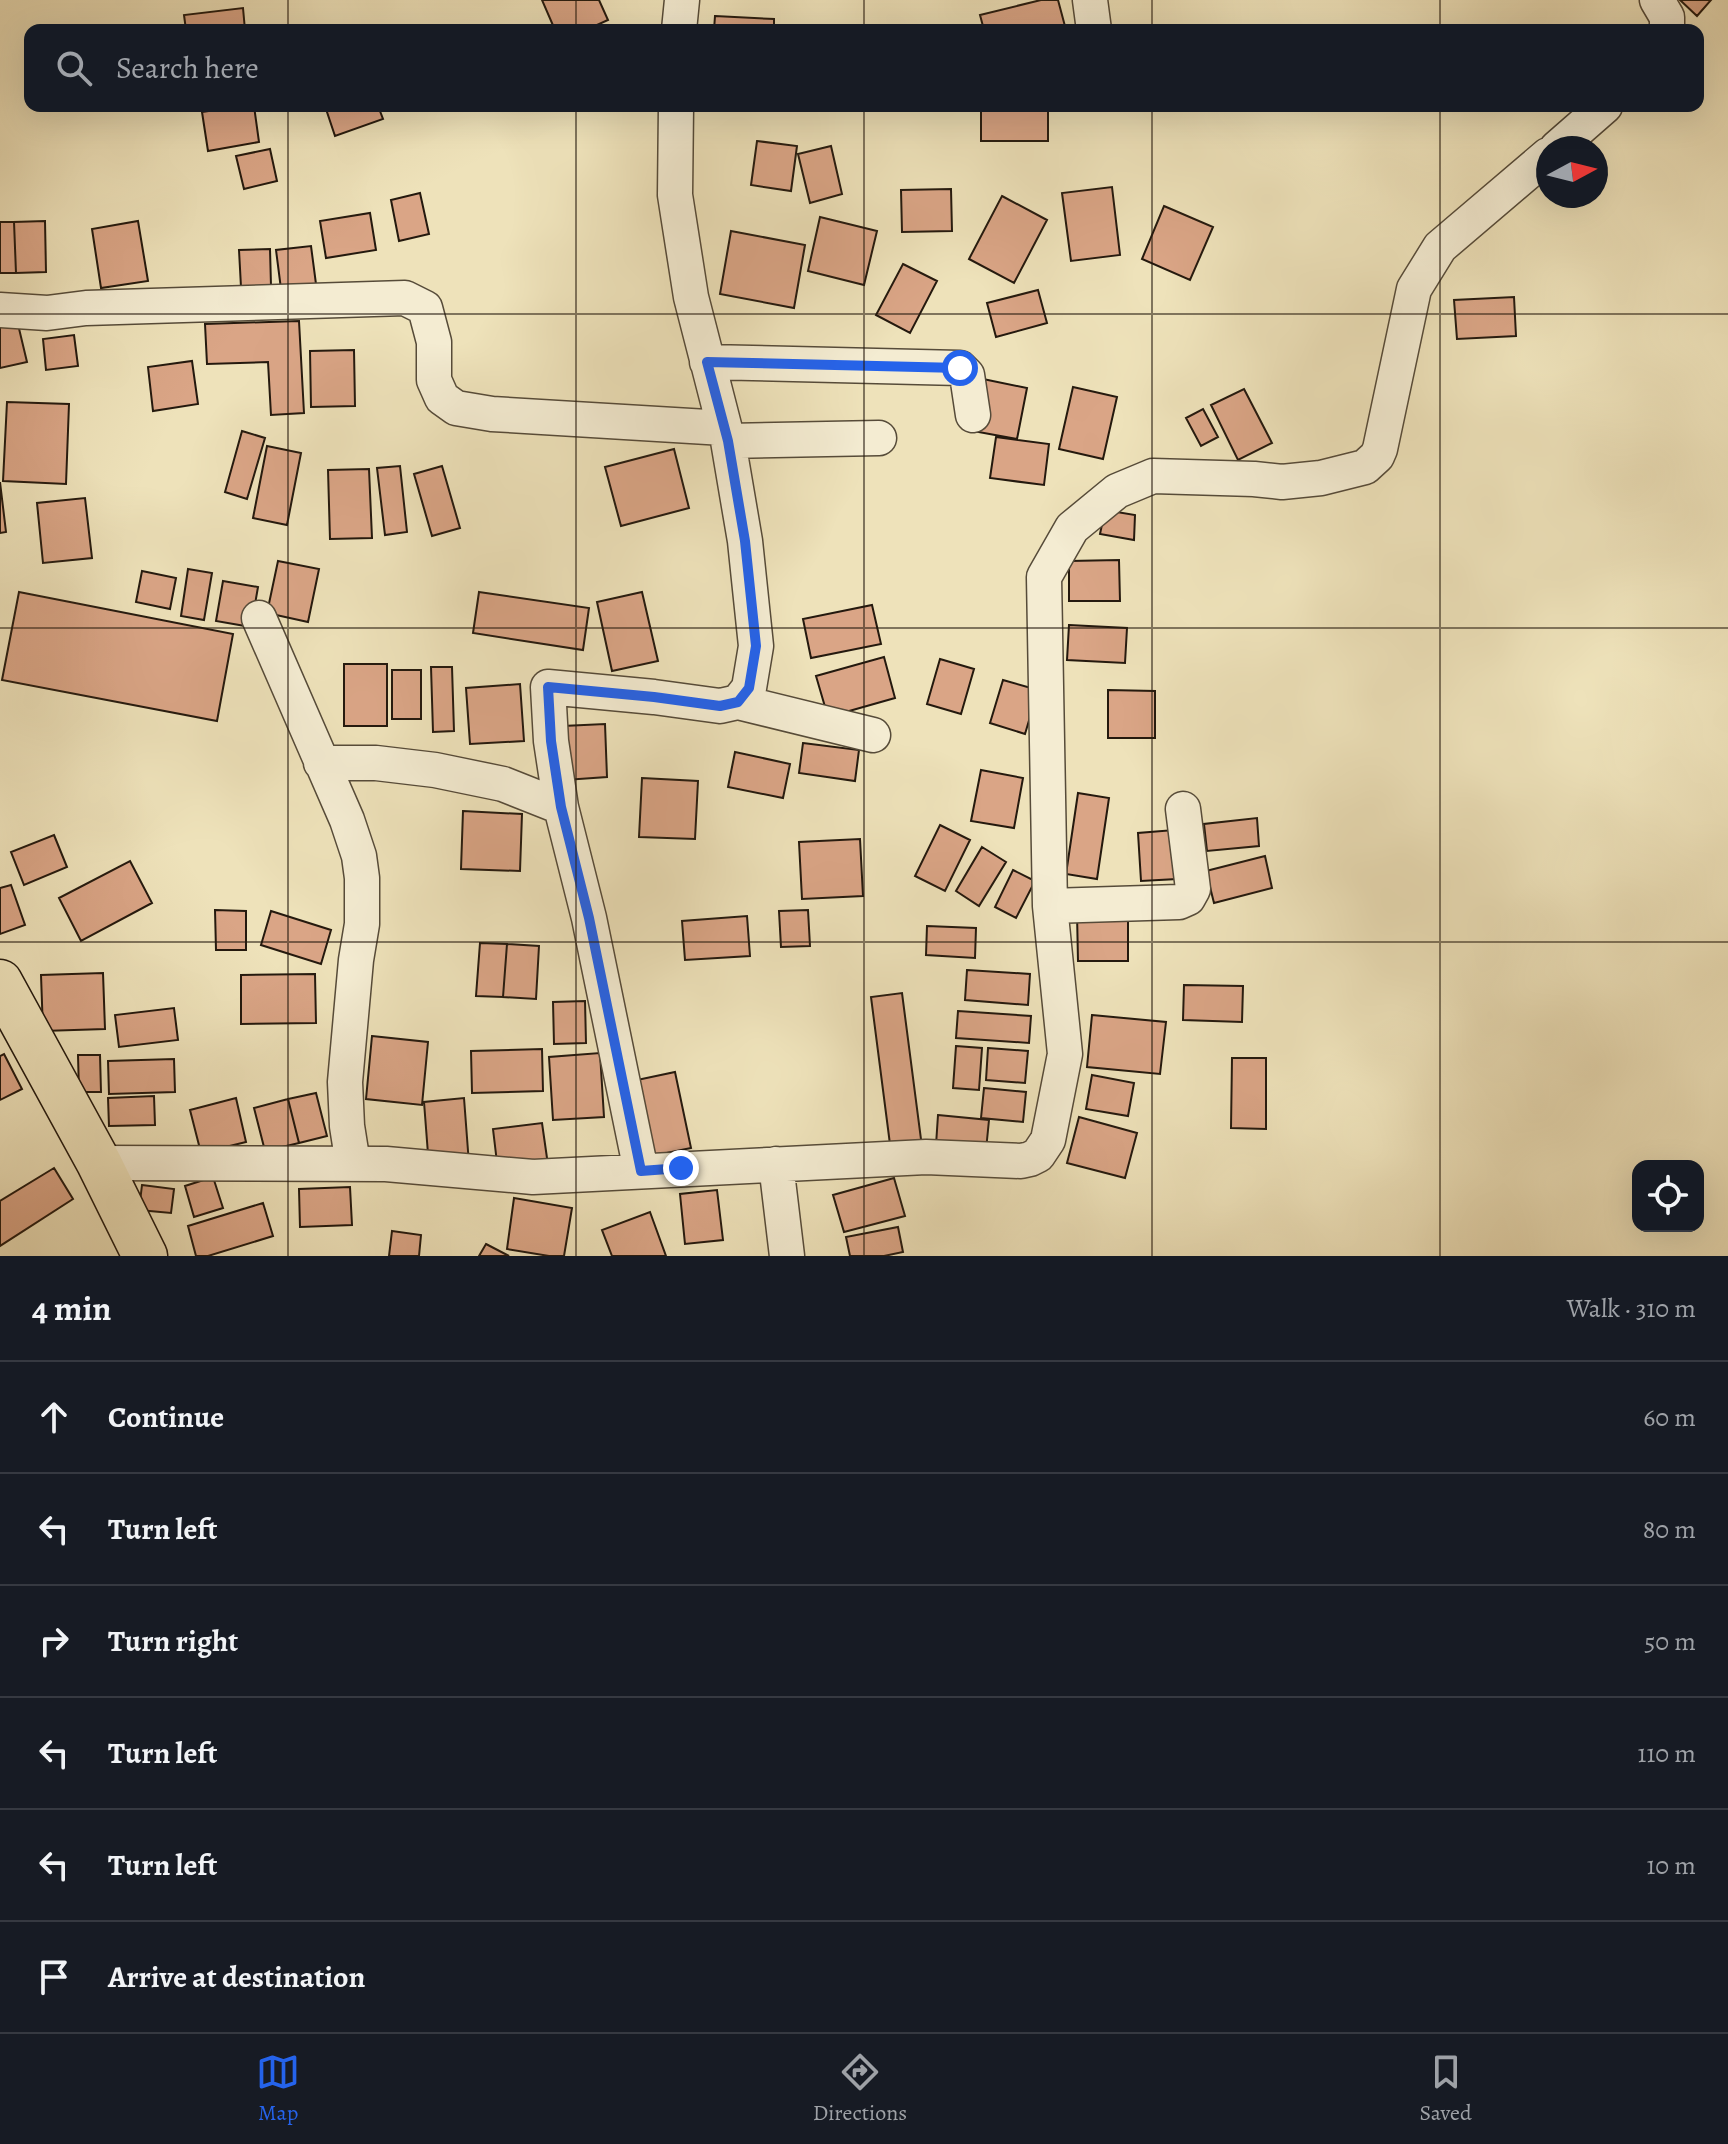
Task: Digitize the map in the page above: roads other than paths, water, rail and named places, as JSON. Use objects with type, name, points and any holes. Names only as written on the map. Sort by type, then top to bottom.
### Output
[{"type":"main road","points":[[0,982],[99,1163],[145,1256]]},
{"type":"street","points":[[680,24],[682,0]]},
{"type":"street","points":[[1090,0],[1093,24]]},
{"type":"street","points":[[1657,0],[1667,17],[1667,24]]},
{"type":"street","points":[[676,112],[675,195],[691,297],[726,434],[745,541],[756,646],[749,688],[738,702]]},
{"type":"street","points":[[1571,136],[1598,112]]},
{"type":"street","points":[[99,1163],[386,1164],[533,1177],[926,1157],[1021,1161],[1038,1155],[1048,1140],[1065,1054],[1050,906],[1044,577],[1072,528],[1117,491],[1153,476],[1282,482],[1321,478],[1365,467],[1380,449],[1414,289],[1440,247],[1536,165]]},
{"type":"street","points":[[0,310],[47,313],[86,308],[405,298],[425,308],[434,342],[434,380],[442,398],[456,408],[492,414],[726,434],[879,438]]},
{"type":"street","points":[[707,362],[960,368],[967,375],[973,415]]},
{"type":"street","points":[[259,618],[347,820],[359,856],[362,924],[345,1082],[353,1164]]},
{"type":"street","points":[[641,1171],[589,918],[561,807],[551,741],[548,687],[720,706],[738,702],[873,735]]},
{"type":"street","points":[[321,763],[376,763],[435,770],[503,784],[561,807]]},
{"type":"street","points":[[1050,906],[1179,902],[1188,898],[1193,889],[1183,809]]},
{"type":"street","points":[[776,1164],[787,1256]]}]
